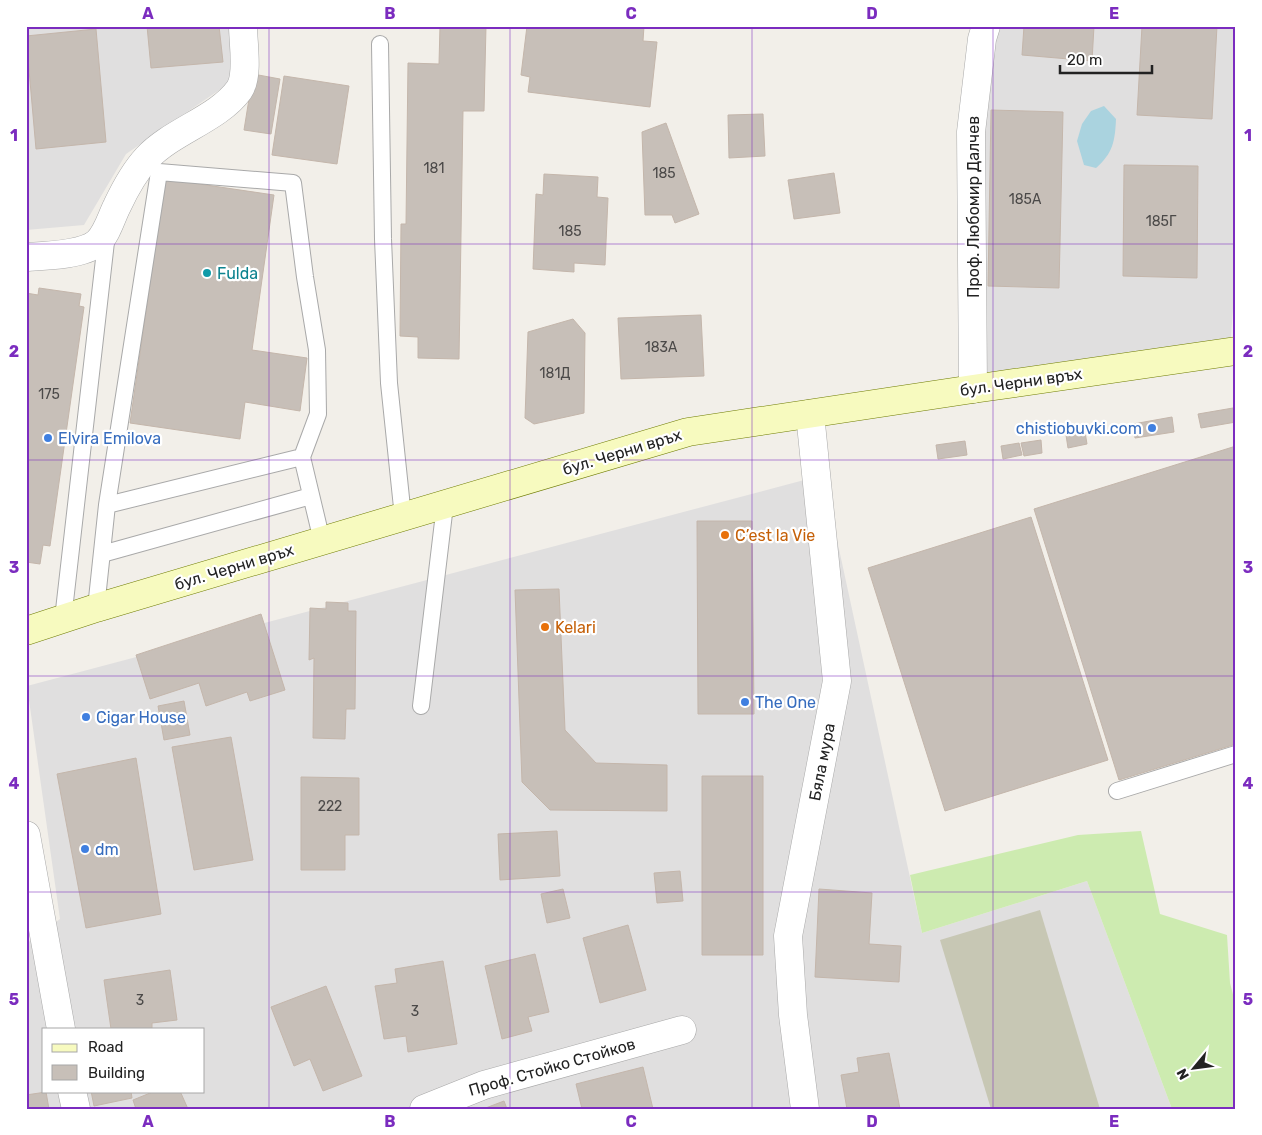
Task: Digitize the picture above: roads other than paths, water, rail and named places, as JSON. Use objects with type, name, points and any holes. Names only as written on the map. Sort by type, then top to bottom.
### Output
[{"type":"main road","name":"бул. Черни връх","points":[[26,631],[96,608],[688,432],[1236,351]]},
{"type":"street","points":[[26,257],[73,253],[96,244],[107,228],[135,173],[149,156],[162,145],[226,104],[240,89],[244,76],[243,26]]},
{"type":"street","name":"Проф. Любомир Далчев","points":[[973,389],[971,132],[982,39],[986,26]]},
{"type":"street","name":"Бяла мура","points":[[805,1109],[793,1015],[788,936],[838,681],[810,414]]},
{"type":"street","points":[[26,835],[33,915],[61,1028]]},
{"type":"street","name":"Проф. Стойко Стойков","points":[[424,1109],[484,1085],[682,1030]]},
{"type":"street","points":[[72,1092],[76,1109]]},
{"type":"lane","points":[[380,44],[383,238],[389,383],[403,517]]},
{"type":"lane","points":[[96,608],[107,505],[159,172],[293,183],[317,350],[318,414],[302,457],[322,541]]},
{"type":"lane","points":[[63,619],[107,228]]},
{"type":"lane","points":[[107,505],[302,457]]},
{"type":"lane","points":[[102,554],[311,496]]},
{"type":"lane","points":[[421,706],[444,505]]},
{"type":"lane","points":[[1117,791],[1236,754]]},
{"type":"water","points":[[1104,106],[1116,119],[1115,134],[1110,152],[1096,168],[1084,165],[1077,141],[1082,124],[1091,111]]},
{"type":"place","name":"Fulda","points":[[207,273]]},
{"type":"place","name":"chistiobuvki.com","points":[[1152,428]]},
{"type":"place","name":"Elvira Emilova","points":[[48,438]]},
{"type":"place","name":"C’est la Vie","points":[[725,535]]},
{"type":"place","name":"Kelari","points":[[545,627]]},
{"type":"place","name":"The One","points":[[745,702]]},
{"type":"place","name":"Cigar House","points":[[86,717]]},
{"type":"place","name":"dm","points":[[85,849]]}]
